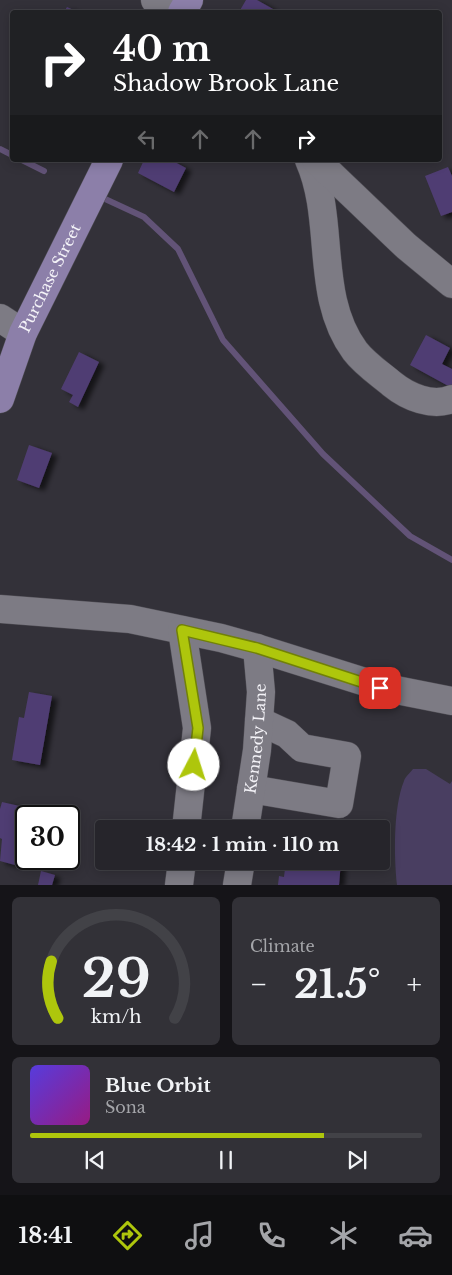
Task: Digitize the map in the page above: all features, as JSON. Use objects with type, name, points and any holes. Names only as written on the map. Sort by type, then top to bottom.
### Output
[{"type":"main road","name":"Purchase Street","points":[[0,399],[24,333],[108,162]]},
{"type":"street","points":[[155,0],[177,10]]},
{"type":"street","points":[[310,162],[316,176],[321,203],[332,298],[342,329],[349,342],[356,352],[400,390],[421,400],[442,403],[452,399]]},
{"type":"street","points":[[318,162],[406,246],[452,284]]},
{"type":"street","points":[[0,318],[24,333]]},
{"type":"street","points":[[0,608],[130,619],[257,648],[380,688],[452,701]]},
{"type":"street","points":[[182,630],[198,728],[187,820]]},
{"type":"street","name":"Kennedy Lane","points":[[247,820],[261,692],[257,648]]},
{"type":"street","points":[[251,789],[339,804],[348,756],[302,748],[287,734],[259,721]]},
{"type":"street","points":[[179,885],[181,870]]},
{"type":"street","points":[[237,885],[240,870]]},
{"type":"shaded area","points":[[413,769],[426,769],[450,784],[452,781],[452,885],[397,885],[395,861],[396,818],[400,792],[405,780]]},
{"type":"building","points":[[246,0],[257,0],[273,9],[272,10],[240,10]]},
{"type":"building","points":[[143,162],[175,162],[186,168],[174,192],[138,173]]},
{"type":"building","points":[[448,167],[452,176],[452,212],[441,216],[425,176]]},
{"type":"building","points":[[426,335],[450,348],[442,364],[452,369],[452,388],[410,365]]},
{"type":"building","points":[[79,352],[99,362],[78,407],[69,402],[73,395],[61,389]]},
{"type":"building","points":[[29,445],[52,453],[39,488],[17,480]]},
{"type":"building","points":[[29,692],[52,696],[40,765],[12,760],[19,717],[24,718]]},
{"type":"building","points":[[2,802],[15,805],[15,865],[0,861],[2,839],[0,838],[0,809]]},
{"type":"building","points":[[285,870],[340,870],[339,885],[278,885],[279,876],[284,877]]},
{"type":"building","points":[[41,871],[55,875],[52,885],[38,885]]},
{"type":"waterway","points":[[0,149],[10,154]]},
{"type":"waterway","points":[[26,162],[44,171]]},
{"type":"waterway","points":[[103,198],[144,217],[178,249],[223,340],[323,454],[410,536],[452,560]]},
{"type":"route","points":[[194,765],[198,728],[182,630],[257,648],[380,688]]}]
